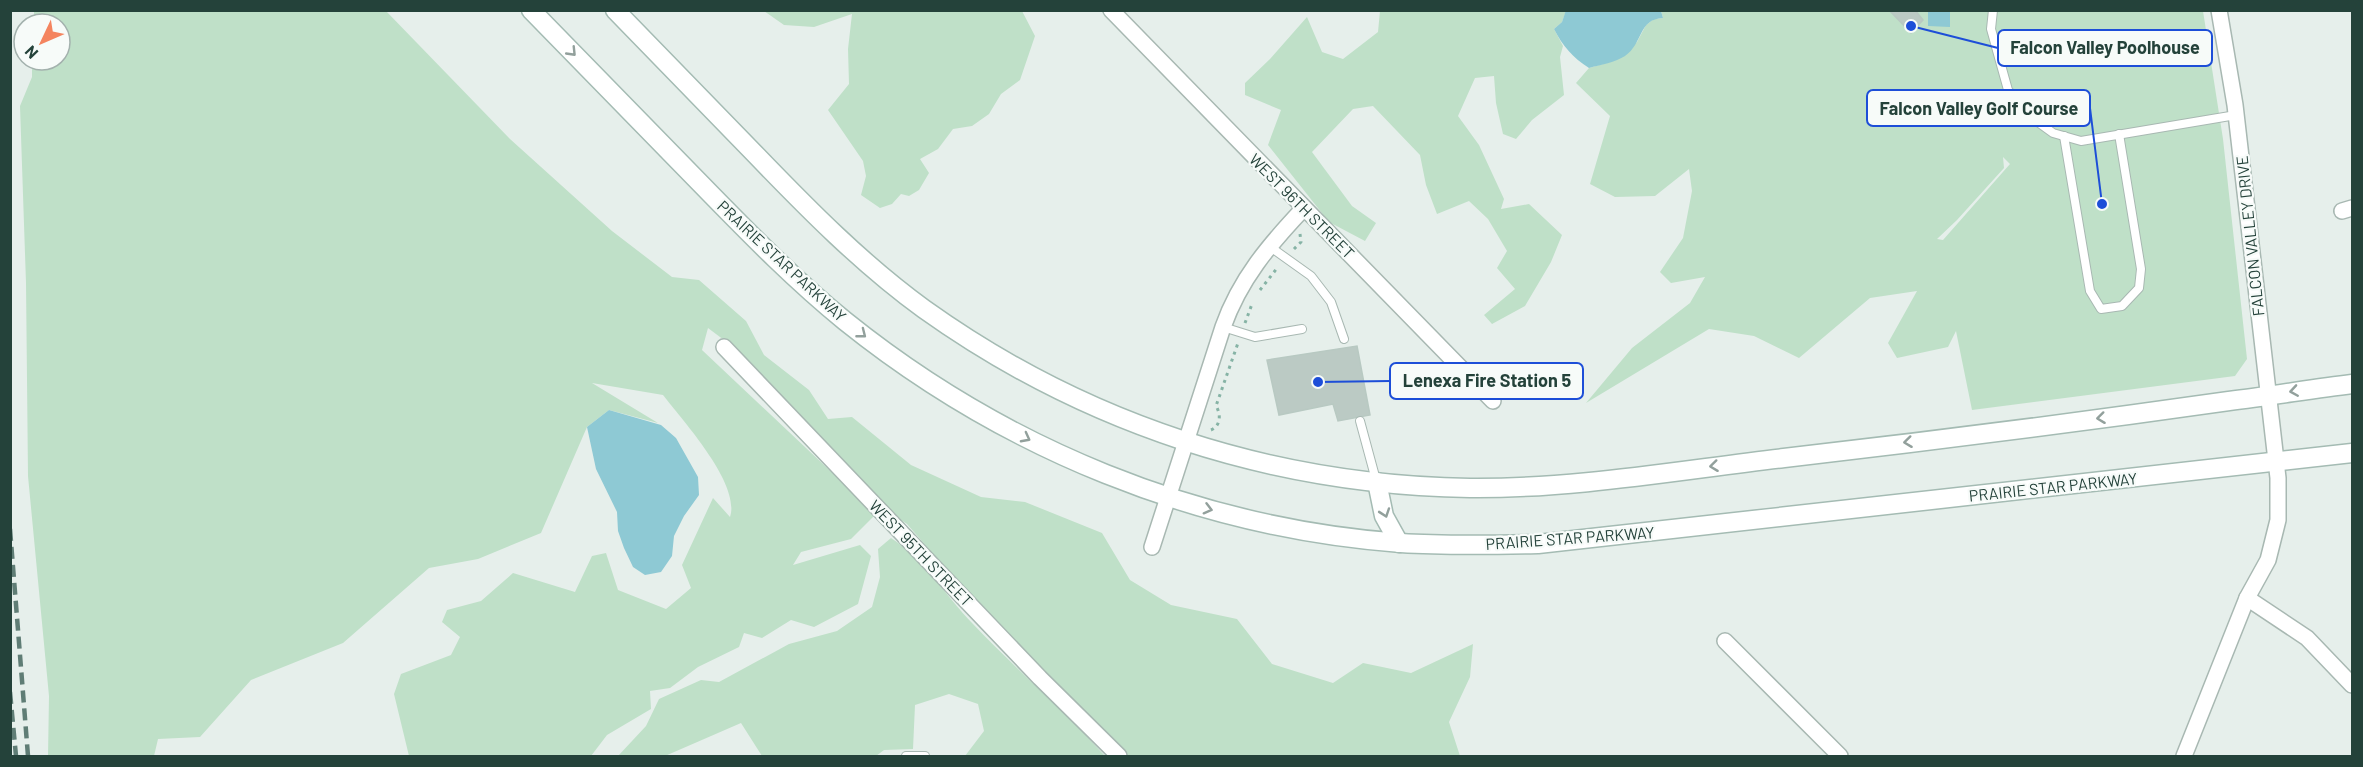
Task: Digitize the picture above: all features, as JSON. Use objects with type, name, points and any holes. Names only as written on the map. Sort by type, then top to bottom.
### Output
[{"type":"main road","name":"PRAIRIE STAR PARKWAY","points":[[531,10],[774,258],[843,319],[932,385],[1041,446],[1101,473],[1167,498],[1273,525],[1336,536],[1400,543],[1465,546],[1538,544],[2352,453]]},
{"type":"main road","points":[[615,10],[835,235],[922,307],[970,340],[1025,373],[1127,421],[1245,460],[1377,482],[1473,488],[1539,486],[1838,452],[2352,384]]},
{"type":"main road","points":[[1377,482],[1384,516],[1400,543]]},
{"type":"street","name":"WEST 96TH STREET","points":[[1111,10],[1493,401]]},
{"type":"street","name":"FALCON VALLEY DRIVE","points":[[2184,756],[2247,598],[2268,560],[2278,520],[2278,478],[2274,462],[2236,115],[2219,10]]},
{"type":"street","points":[[1152,547],[1223,327],[1244,279],[1269,246],[1304,208]]},
{"type":"street","name":"WEST 95TH STREET","points":[[724,347],[1032,670],[1119,756]]},
{"type":"street","points":[[2247,598],[2307,638],[2352,685]]},
{"type":"street","points":[[1725,641],[1839,756]]},
{"type":"lane","points":[[1993,10],[1991,29],[2008,90],[2031,117],[2053,133],[2081,141],[2236,115]]},
{"type":"lane","points":[[2064,136],[2090,291],[2101,309],[2122,306],[2139,288],[2141,269],[2119,134]]},
{"type":"lane","points":[[1269,246],[1311,276],[1331,302],[1344,339]]},
{"type":"lane","points":[[1223,327],[1255,337],[1302,329]]},
{"type":"lane","points":[[1360,421],[1377,482]]},
{"type":"lane","points":[[906,756],[925,756]]},
{"type":"green space","points":[[386,11],[510,139],[612,231],[672,277],[699,280],[746,321],[764,355],[809,390],[828,419],[852,417],[911,465],[981,497],[1025,502],[1102,533],[1130,580],[1171,605],[1237,619],[1272,664],[1333,683],[1363,663],[1411,673],[1473,644],[1470,677],[1449,722],[1460,756],[1128,756],[961,586],[907,524],[882,507],[728,343],[708,328],[702,350],[876,514],[851,539],[801,552],[793,565],[860,545],[871,556],[858,604],[814,627],[791,620],[762,638],[744,633],[739,647],[698,667],[670,688],[650,691],[651,709],[607,735],[591,756],[409,756],[394,694],[401,674],[451,655],[460,637],[442,622],[447,610],[481,601],[513,573],[575,592],[592,556],[606,553],[618,590],[666,609],[691,588],[682,565],[713,498],[730,517],[731,503],[719,471],[696,436],[663,395],[592,383],[658,423],[609,410],[587,427],[541,533],[478,559],[429,568],[343,643],[251,680],[200,737],[158,739],[154,756],[48,756],[49,696],[28,476],[26,283],[20,106],[32,72],[72,72],[72,12],[34,12]]},
{"type":"green space","points":[[764,11],[1022,11],[1035,36],[1020,80],[1001,94],[989,114],[972,126],[953,129],[938,149],[920,159],[929,173],[919,190],[909,196],[901,194],[892,204],[880,208],[861,195],[866,176],[863,161],[828,110],[849,84],[848,49],[852,14],[814,27],[784,25]]},
{"type":"green space","points":[[1380,11],[1566,11],[1562,22],[1554,29],[1563,46],[1560,57],[1564,95],[1532,120],[1516,139],[1503,134],[1496,103],[1494,76],[1475,78],[1458,116],[1479,145],[1504,199],[1501,209],[1529,204],[1562,235],[1551,262],[1525,306],[1492,324],[1484,315],[1515,289],[1497,268],[1507,251],[1488,219],[1469,201],[1437,214],[1426,185],[1420,155],[1373,106],[1353,109],[1312,152],[1352,206],[1376,223],[1365,241],[1329,222],[1268,145],[1281,110],[1245,95],[1245,83],[1307,17],[1322,52],[1343,59],[1378,32]]},
{"type":"green space","points":[[1661,11],[2203,11],[2223,139],[2247,359],[2235,376],[1972,410],[1956,331],[1948,347],[1897,358],[1888,343],[1917,291],[1870,298],[1799,358],[1754,336],[1709,329],[1586,403],[1632,348],[1690,303],[1705,277],[1671,283],[1660,272],[1683,238],[1692,191],[1689,169],[1655,196],[1615,197],[1590,184],[1610,116],[1576,83],[1589,68],[1603,64],[1637,42],[1646,25],[1654,19],[1663,18]],"holes":[[[2003,157],[2010,164],[1943,240],[1937,239],[2004,168]]]},
{"type":"green space","points":[[891,538],[914,557],[973,624],[1105,756],[965,756],[984,731],[978,704],[949,694],[915,705],[913,749],[884,750],[876,756],[762,756],[741,723],[665,756],[618,756],[646,726],[659,699],[701,680],[719,682],[789,644],[837,631],[872,607],[880,577],[878,549]]},
{"type":"water","points":[[1566,10],[1661,11],[1663,18],[1655,19],[1645,27],[1631,51],[1625,56],[1613,62],[1589,68],[1568,51],[1554,29],[1562,22]]},
{"type":"water","points":[[1928,11],[1950,11],[1950,27],[1928,26]]},
{"type":"water","points":[[609,410],[661,425],[676,438],[698,477],[699,495],[684,516],[674,536],[672,556],[661,572],[645,575],[633,567],[618,531],[617,512],[596,469],[587,427]]},
{"type":"building","points":[[1889,10],[1915,10],[1923,20],[1911,33]]},
{"type":"building","points":[[1357,346],[1370,415],[1338,421],[1333,404],[1279,415],[1267,360]]},
{"type":"railway","points":[[10,529],[28,756]]},
{"type":"railway","points":[[10,692],[16,756]]},
{"type":"place","name":"Falcon Valley Poolhouse","points":[[1911,26]]},
{"type":"place","name":"Falcon Valley Golf Course","points":[[2102,204]]},
{"type":"place","name":"Lenexa Fire Station 5","points":[[1318,382]]}]
